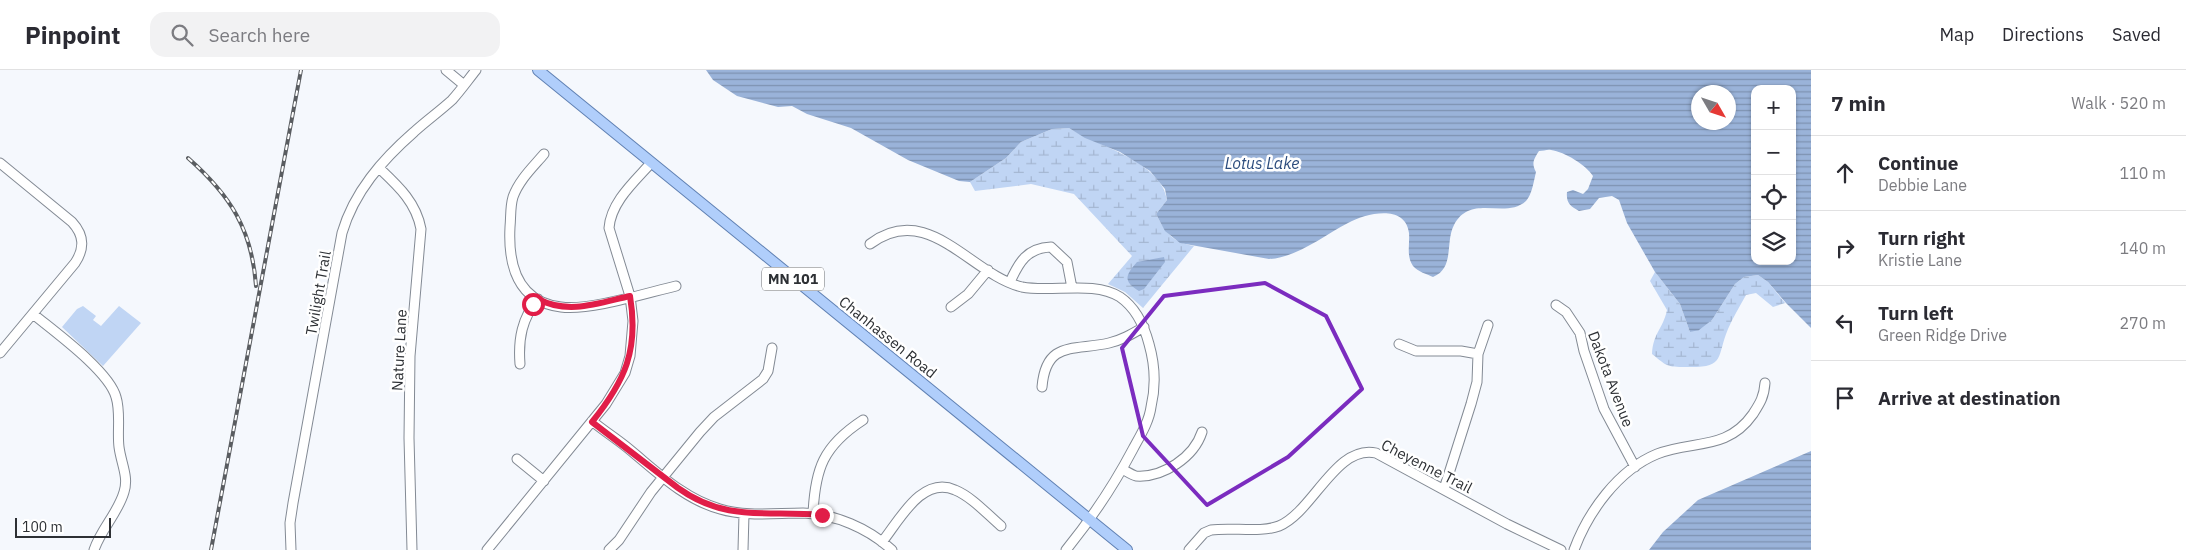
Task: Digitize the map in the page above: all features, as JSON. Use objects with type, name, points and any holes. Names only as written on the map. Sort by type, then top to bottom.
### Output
[{"type":"main road","name":"Chanhassen Road","points":[[538,70],[1127,550]]},
{"type":"street","points":[[446,70],[464,85]]},
{"type":"street","name":"Twilight Trail","points":[[291,550],[290,523],[293,503],[342,233],[355,200],[379,168],[412,133],[452,100],[476,70]]},
{"type":"street","points":[[544,154],[522,181],[513,199],[509,243],[512,268],[518,280],[526,289],[538,299],[558,307],[571,308],[676,286]]},
{"type":"street","points":[[0,163],[72,222],[78,229],[82,243],[80,256],[75,263],[0,353]]},
{"type":"street","points":[[487,550],[617,389],[630,356],[634,321],[630,296],[610,233],[610,218],[620,199],[651,163]]},
{"type":"street","name":"Nature Lane","points":[[379,168],[413,205],[418,214],[421,228],[410,356],[409,438],[412,550]]},
{"type":"street","points":[[870,244],[881,235],[894,231],[908,230],[928,235],[958,249],[988,270],[1023,287],[1105,291],[1119,297],[1138,314],[1154,360],[1151,410],[1142,433],[1122,469],[1090,519],[1066,550]]},
{"type":"street","points":[[1010,282],[1017,266],[1033,250],[1051,247],[1068,262],[1072,288]]},
{"type":"street","points":[[951,307],[968,294],[988,270]]},
{"type":"street","points":[[520,364],[522,327],[527,315],[538,299]]},
{"type":"street","name":"Dakota Avenue","points":[[1556,305],[1566,312],[1580,333],[1604,409],[1634,467]]},
{"type":"street","points":[[33,314],[110,382],[116,398],[118,436],[126,486],[120,503],[94,550]]},
{"type":"street","points":[[1444,489],[1471,404],[1476,382],[1478,354],[1488,324]]},
{"type":"street","points":[[1042,388],[1048,362],[1058,352],[1065,348],[1092,346],[1124,339],[1144,327]]},
{"type":"street","points":[[1399,344],[1416,351],[1461,351],[1478,354]]},
{"type":"street","points":[[610,550],[663,477],[714,417],[763,379],[768,371],[772,348]]},
{"type":"street","points":[[1574,550],[1596,507],[1634,467],[1658,454],[1712,444],[1729,437],[1748,421],[1764,397],[1766,384]]},
{"type":"street","points":[[813,514],[816,477],[821,462],[839,437],[863,420]]},
{"type":"street","points":[[592,422],[691,498],[705,504],[720,510],[744,514],[813,514],[839,519],[859,528],[892,550]]},
{"type":"street","points":[[1122,469],[1135,476],[1154,474],[1179,463],[1199,442],[1202,432]]},
{"type":"street","name":"Cheyenne Trail","points":[[1189,550],[1204,533],[1211,530],[1267,528],[1278,526],[1291,519],[1348,459],[1366,451],[1376,453],[1507,524],[1561,550]]},
{"type":"street","points":[[517,459],[544,481]]},
{"type":"street","points":[[882,542],[921,494],[937,487],[955,490],[1001,526]]},
{"type":"street","points":[[744,514],[744,550]]},
{"type":"highlighted area","points":[[1265,283],[1326,316],[1362,389],[1288,457],[1207,505],[1143,436],[1122,348],[1164,296]]},
{"type":"green space","points":[[1069,128],[1127,156],[1154,175],[1163,187],[1167,200],[1156,214],[1170,236],[1180,242],[1194,246],[1143,308],[1125,292],[1108,284],[1132,256],[1074,194],[1031,184],[975,191],[970,182],[1006,158],[1021,142],[1052,129]]},
{"type":"green space","points":[[1655,272],[1680,304],[1690,332],[1712,320],[1735,284],[1744,277],[1758,275],[1768,282],[1785,303],[1773,307],[1756,293],[1746,295],[1730,325],[1720,354],[1714,363],[1699,367],[1670,366],[1652,354],[1654,341],[1667,310],[1650,281]]},
{"type":"green space","points":[[83,306],[96,316],[93,320],[101,326],[119,306],[141,323],[103,366],[62,327],[77,309]]},
{"type":"water","name":"Lotus Lake","points":[[706,70],[1811,70],[1811,328],[1768,282],[1758,275],[1744,277],[1735,284],[1712,320],[1699,330],[1690,332],[1680,304],[1655,272],[1627,223],[1619,200],[1612,196],[1599,198],[1590,209],[1579,211],[1569,204],[1567,192],[1573,190],[1583,194],[1588,189],[1593,176],[1580,163],[1557,151],[1539,151],[1537,154],[1533,164],[1536,172],[1534,183],[1526,201],[1518,206],[1508,208],[1469,210],[1461,216],[1451,232],[1447,261],[1440,273],[1433,277],[1413,266],[1410,258],[1409,233],[1406,224],[1392,214],[1374,214],[1355,220],[1299,251],[1279,258],[1269,259],[1180,243],[1165,231],[1156,214],[1167,200],[1165,189],[1150,171],[1120,152],[1085,138],[1069,128],[1052,129],[1021,142],[1006,158],[970,182],[959,181],[908,160],[851,128],[807,114],[792,106],[778,107],[737,96],[713,80]]},
{"type":"water","points":[[1164,257],[1165,262],[1144,289],[1139,291],[1130,284],[1128,275],[1137,262]]},
{"type":"water","points":[[1811,451],[1811,550],[1649,550],[1663,532],[1698,500]]},
{"type":"railway","points":[[211,550],[301,70]]},
{"type":"railway","points":[[188,158],[216,186],[236,214],[250,247],[256,286]]},
{"type":"route","points":[[533,304],[538,299],[558,307],[571,308],[630,296],[634,321],[630,356],[617,389],[592,422],[691,498],[705,504],[720,510],[744,514],[822,515]]}]
